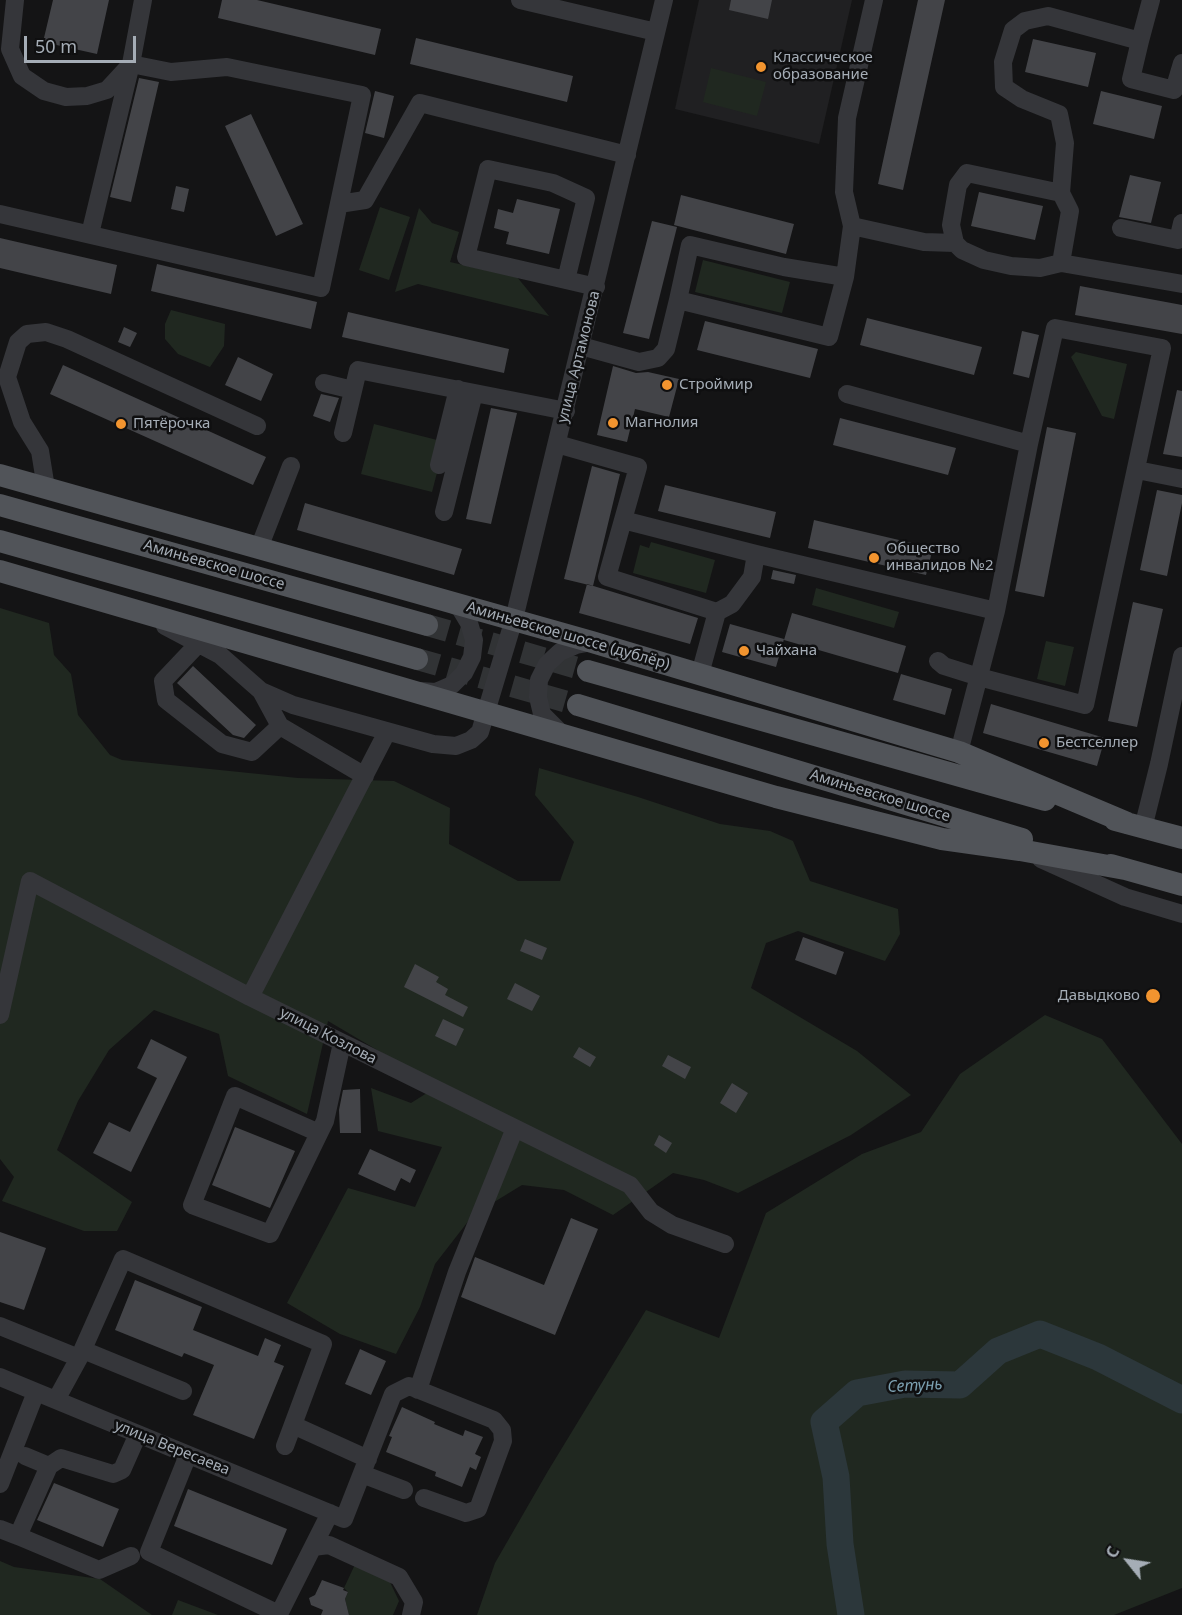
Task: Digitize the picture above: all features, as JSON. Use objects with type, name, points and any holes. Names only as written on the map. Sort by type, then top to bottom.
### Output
[{"type":"main road","name":"Аминьевское шоссе (дублёр)","points":[[0,475],[514,619],[959,752],[1135,826]]},
{"type":"main road","name":"Аминьевское шоссе","points":[[0,505],[427,625]]},
{"type":"main road","points":[[0,541],[417,659]]},
{"type":"main road","points":[[0,571],[776,797],[931,836],[1125,869]]},
{"type":"main road","points":[[588,671],[1182,838]]},
{"type":"main road","name":"Аминьевское шоссе","points":[[578,705],[1182,885]]},
{"type":"street","points":[[90,234],[143,0]]},
{"type":"street","points":[[520,0],[656,32]]},
{"type":"street","name":"улица Артамонова","points":[[261,691],[293,705],[433,744],[456,746],[471,740],[480,732],[514,619],[664,0]]},
{"type":"street","points":[[678,300],[829,337],[845,277],[852,226],[844,192],[847,118],[874,0]]},
{"type":"street","points":[[1151,0],[1131,79],[1174,90],[1182,63]]},
{"type":"street","points":[[9,5],[10,49],[22,76],[44,91],[66,97],[87,96],[107,90],[130,64]]},
{"type":"street","points":[[1061,263],[1070,211],[1061,193],[1065,143],[1059,114],[1022,99],[1004,87],[1003,62],[1013,30],[1025,21],[1048,16],[1140,41]]},
{"type":"street","points":[[0,213],[321,288],[362,95],[227,67],[171,72],[130,64]]},
{"type":"street","points":[[339,204],[365,200],[420,103],[627,155]]},
{"type":"street","points":[[566,280],[586,198],[553,183],[488,169],[466,257],[596,287]]},
{"type":"street","points":[[1061,193],[968,173],[958,185],[951,225],[955,243],[962,250],[984,260],[1011,266],[1040,268],[1061,263],[1182,284]]},
{"type":"street","points":[[1121,228],[1178,240],[1182,223]]},
{"type":"street","points":[[852,226],[924,242],[955,243]]},
{"type":"street","points":[[581,346],[639,362],[658,358],[666,349],[690,245],[783,267],[845,277]]},
{"type":"street","points":[[938,661],[944,666],[979,678],[1085,705],[1162,348],[1055,328],[996,611],[979,678],[959,752]]},
{"type":"street","points":[[46,488],[40,451],[22,422],[7,377],[18,342],[27,334],[46,332],[67,339],[257,426]]},
{"type":"street","points":[[343,433],[358,370],[566,411]]},
{"type":"street","points":[[324,383],[353,390]]},
{"type":"street","points":[[439,465],[466,391]]},
{"type":"street","points":[[444,512],[466,391]]},
{"type":"street","points":[[847,394],[1029,444]]},
{"type":"street","points":[[557,444],[638,467],[607,577],[717,612],[732,604],[752,577],[756,554]]},
{"type":"street","points":[[259,548],[291,465]]},
{"type":"street","points":[[1137,470],[1182,479]]},
{"type":"street","points":[[623,519],[756,554],[996,611]]},
{"type":"street","points":[[416,691],[436,692],[452,685],[464,673],[472,657],[474,640],[469,623],[460,608],[443,599]]},
{"type":"street","points":[[131,610],[220,655],[261,691],[280,726],[365,776]]},
{"type":"street","points":[[700,674],[717,612]]},
{"type":"street","points":[[563,734],[542,714],[538,698],[539,680],[547,664],[560,652],[576,645],[592,642]]},
{"type":"street","points":[[199,643],[163,681],[166,700],[222,744],[252,752],[280,726]]},
{"type":"street","points":[[1135,826],[1160,764],[1182,656]]},
{"type":"street","points":[[250,997],[387,732]]},
{"type":"street","points":[[1020,850],[1125,897],[1182,914]]},
{"type":"street","name":"улица Козлова","points":[[0,1015],[30,881],[250,997],[630,1185],[651,1212],[672,1225],[725,1244]]},
{"type":"street","points":[[319,1132],[235,1096],[192,1205],[270,1234],[319,1132],[324,1121],[342,1043]]},
{"type":"street","points":[[418,1390],[456,1272],[515,1128]]},
{"type":"street","points":[[56,1400],[81,1354],[123,1259],[322,1344],[285,1446]]},
{"type":"street","points":[[0,1326],[183,1391]]},
{"type":"street","name":"улица Вересаева","points":[[0,1377],[337,1516]]},
{"type":"street","points":[[188,1455],[149,1552],[279,1614],[313,1547],[337,1516],[365,1466],[393,1394],[409,1386],[494,1420],[502,1430],[503,1441],[478,1509],[466,1514],[424,1498]]},
{"type":"street","points":[[0,1484],[36,1392]]},
{"type":"street","points":[[293,1425],[404,1490]]},
{"type":"street","points":[[18,1536],[49,1466],[61,1458],[113,1474],[122,1470],[138,1434]]},
{"type":"street","points":[[25,1456],[49,1466]]},
{"type":"street","points":[[0,1529],[99,1570],[131,1556]]},
{"type":"street","points":[[313,1547],[329,1545],[399,1577],[414,1602],[411,1615]]},
{"type":"shaded area","name":"Классическое образование","points":[[699,0],[852,0],[819,144],[675,109]]},
{"type":"shaded area","points":[[711,68],[766,82],[757,116],[703,102]]},
{"type":"shaded area","points":[[380,207],[410,217],[389,280],[359,270]]},
{"type":"shaded area","points":[[419,208],[432,223],[459,232],[450,262],[517,277],[549,316],[418,284],[395,292]]},
{"type":"shaded area","points":[[703,260],[790,282],[782,313],[695,292]]},
{"type":"shaded area","points":[[171,310],[225,324],[224,346],[210,367],[178,354],[165,339],[165,324]]},
{"type":"shaded area","points":[[1076,352],[1127,364],[1114,419],[1102,416],[1071,357]]},
{"type":"shaded area","points":[[374,424],[445,442],[432,492],[361,474]]},
{"type":"shaded area","points":[[651,542],[715,560],[706,593],[633,573],[640,545],[649,548]]},
{"type":"shaded area","points":[[816,588],[899,612],[894,628],[812,605]]},
{"type":"shaded area","points":[[0,608],[49,623],[54,655],[71,674],[78,715],[110,755],[122,760],[298,778],[394,781],[450,808],[449,844],[518,881],[560,881],[574,842],[535,795],[539,768],[720,824],[770,831],[793,841],[810,881],[898,909],[900,934],[885,961],[798,931],[766,943],[751,988],[857,1051],[911,1095],[851,1135],[738,1193],[704,1180],[673,1173],[613,1215],[564,1190],[522,1185],[473,1215],[435,1264],[420,1307],[396,1354],[340,1334],[287,1303],[348,1188],[415,1207],[442,1147],[378,1131],[371,1088],[411,1103],[438,1086],[328,1021],[307,1114],[228,1076],[219,1034],[154,1010],[109,1050],[78,1101],[57,1150],[132,1202],[117,1231],[84,1231],[2,1201],[14,1177],[0,1159]]},
{"type":"shaded area","points":[[1046,641],[1074,647],[1065,686],[1037,679]]},
{"type":"shaded area","points":[[1045,1015],[1102,1039],[1182,1144],[1182,1588],[1114,1615],[477,1615],[495,1563],[646,1310],[719,1338],[766,1213],[862,1154],[921,1132],[960,1074]]},
{"type":"shaded area","points":[[358,1558],[389,1580],[399,1601],[393,1615],[349,1615],[345,1599],[348,1592],[344,1588]]},
{"type":"shaded area","points":[[0,1561],[14,1567],[100,1579],[152,1615],[0,1615]]},
{"type":"shaded area","points":[[178,1600],[218,1615],[172,1615]]},
{"type":"building","points":[[53,0],[109,0],[97,54],[43,42]]},
{"type":"building","points":[[222,0],[257,0],[381,29],[375,55],[218,18]]},
{"type":"building","points":[[731,0],[772,0],[768,19],[729,10]]},
{"type":"building","points":[[918,0],[945,0],[903,190],[878,184]]},
{"type":"building","points":[[416,38],[573,76],[567,102],[410,64]]},
{"type":"building","points":[[1033,39],[1096,53],[1088,87],[1025,72]]},
{"type":"building","points":[[139,78],[159,82],[131,202],[110,197]]},
{"type":"building","points":[[375,91],[394,96],[384,138],[365,133]]},
{"type":"building","points":[[1101,91],[1162,106],[1154,139],[1093,124]]},
{"type":"building","points":[[251,114],[303,224],[276,236],[225,126]]},
{"type":"building","points":[[1130,175],[1161,182],[1151,223],[1119,217]]},
{"type":"building","points":[[176,186],[189,189],[184,212],[171,209]]},
{"type":"building","points":[[979,192],[1043,206],[1035,240],[971,226]]},
{"type":"building","points":[[681,195],[794,224],[786,254],[674,225]]},
{"type":"building","points":[[517,199],[560,209],[549,254],[506,244],[509,232],[494,228],[498,209],[513,213]]},
{"type":"building","points":[[652,221],[677,227],[649,339],[623,333]]},
{"type":"building","points":[[0,238],[117,265],[111,294],[0,268]]},
{"type":"building","points":[[157,264],[317,302],[311,329],[151,291]]},
{"type":"building","points":[[1080,286],[1182,305],[1182,334],[1075,315]]},
{"type":"building","points":[[348,312],[509,349],[504,373],[342,337]]},
{"type":"building","points":[[867,318],[982,347],[974,375],[860,345]]},
{"type":"building","points":[[705,321],[818,349],[810,378],[697,350]]},
{"type":"building","points":[[124,327],[137,333],[130,347],[118,342]]},
{"type":"building","points":[[1022,331],[1039,335],[1029,378],[1013,374]]},
{"type":"building","points":[[238,357],[273,374],[261,401],[225,385]]},
{"type":"building","points":[[63,365],[266,457],[253,485],[50,394]]},
{"type":"building","points":[[613,366],[636,373],[648,372],[679,379],[669,417],[635,409],[627,442],[597,435]]},
{"type":"building","points":[[1177,390],[1182,391],[1182,457],[1163,454]]},
{"type":"building","points":[[321,394],[339,398],[330,422],[313,416]]},
{"type":"building","points":[[491,408],[517,413],[491,524],[466,519]]},
{"type":"building","points":[[840,418],[956,448],[948,475],[833,445]]},
{"type":"building","points":[[1047,427],[1076,433],[1044,597],[1015,591]]},
{"type":"building","points":[[592,466],[620,474],[593,586],[564,579]]},
{"type":"building","points":[[665,485],[776,512],[770,538],[658,511]]},
{"type":"building","points":[[1157,490],[1182,495],[1167,576],[1140,570]]},
{"type":"building","points":[[305,503],[462,549],[454,575],[297,530]]},
{"type":"building","points":[[814,520],[933,548],[926,575],[808,548]]},
{"type":"building","points":[[773,570],[796,575],[794,584],[771,579]]},
{"type":"building","points":[[587,584],[698,618],[690,644],[579,613]]},
{"type":"building","points":[[1133,602],[1163,609],[1137,727],[1108,721]]},
{"type":"building","points":[[792,613],[906,646],[898,673],[784,640]]},
{"type":"building","points":[[730,624],[784,639],[776,667],[722,652]]},
{"type":"building","points":[[193,666],[256,725],[244,738],[233,735],[177,683]]},
{"type":"building","points":[[901,674],[952,689],[945,715],[893,700]]},
{"type":"building","points":[[991,704],[1105,738],[1097,766],[983,733]]},
{"type":"building","points":[[803,937],[844,952],[836,975],[795,960]]},
{"type":"building","points":[[525,939],[547,948],[542,960],[520,951]]},
{"type":"building","points":[[415,964],[439,977],[436,982],[448,989],[445,995],[468,1007],[463,1017],[404,987]]},
{"type":"building","points":[[515,983],[540,996],[532,1011],[507,999]]},
{"type":"building","points":[[443,1019],[464,1029],[456,1046],[435,1036]]},
{"type":"building","points":[[151,1039],[187,1057],[131,1172],[93,1153],[109,1122],[130,1132],[157,1078],[137,1068]]},
{"type":"building","points":[[579,1047],[596,1057],[590,1067],[573,1057]]},
{"type":"building","points":[[668,1055],[691,1067],[685,1079],[662,1066]]},
{"type":"building","points":[[732,1083],[748,1093],[736,1113],[720,1103]]},
{"type":"building","points":[[360,1089],[361,1133],[340,1133],[339,1110],[343,1090]]},
{"type":"building","points":[[235,1127],[295,1151],[270,1208],[212,1185]]},
{"type":"building","points":[[659,1135],[672,1143],[666,1153],[654,1145]]},
{"type":"building","points":[[370,1149],[416,1170],[410,1183],[401,1178],[395,1191],[358,1174]]},
{"type":"building","points":[[571,1218],[598,1229],[555,1335],[461,1297],[475,1257],[544,1285]]},
{"type":"building","points":[[0,1232],[46,1248],[24,1310],[0,1302]]},
{"type":"building","points":[[135,1280],[202,1307],[193,1330],[258,1356],[265,1338],[281,1345],[274,1362],[284,1366],[254,1439],[193,1415],[214,1365],[184,1353],[182,1357],[115,1330]]},
{"type":"building","points":[[360,1349],[386,1361],[371,1395],[345,1384]]},
{"type":"building","points":[[402,1407],[463,1436],[465,1430],[483,1437],[475,1454],[481,1457],[476,1470],[470,1467],[462,1487],[435,1476],[436,1472],[386,1452],[392,1437],[389,1436]]},
{"type":"building","points":[[54,1483],[119,1509],[103,1547],[37,1520]]},
{"type":"building","points":[[188,1489],[287,1529],[272,1565],[174,1526]]},
{"type":"building","points":[[322,1580],[344,1588],[343,1590],[348,1592],[345,1599],[349,1615],[321,1615],[323,1610],[311,1605],[309,1598],[315,1595]]},
{"type":"waterway","name":"Сетунь","points":[[851,1615],[840,1544],[836,1477],[824,1422],[857,1393],[905,1384],[960,1385],[998,1351],[1040,1334],[1098,1357],[1182,1400]]},
{"type":"tunnel","points":[[427,625],[588,671]]},
{"type":"tunnel","points":[[417,659],[578,705]]},
{"type":"place","name":"Классическое образование","points":[[761,67]]},
{"type":"place","name":"Строймир","points":[[667,385]]},
{"type":"place","name":"Магнолия","points":[[613,423]]},
{"type":"place","name":"Пятёрочка","points":[[121,424]]},
{"type":"place","name":"Общество инвалидов №2","points":[[874,558]]},
{"type":"place","name":"Чайхана","points":[[744,651]]},
{"type":"place","name":"Бестселлер","points":[[1044,743]]},
{"type":"place","name":"Давыдково","points":[[1153,996]]}]
